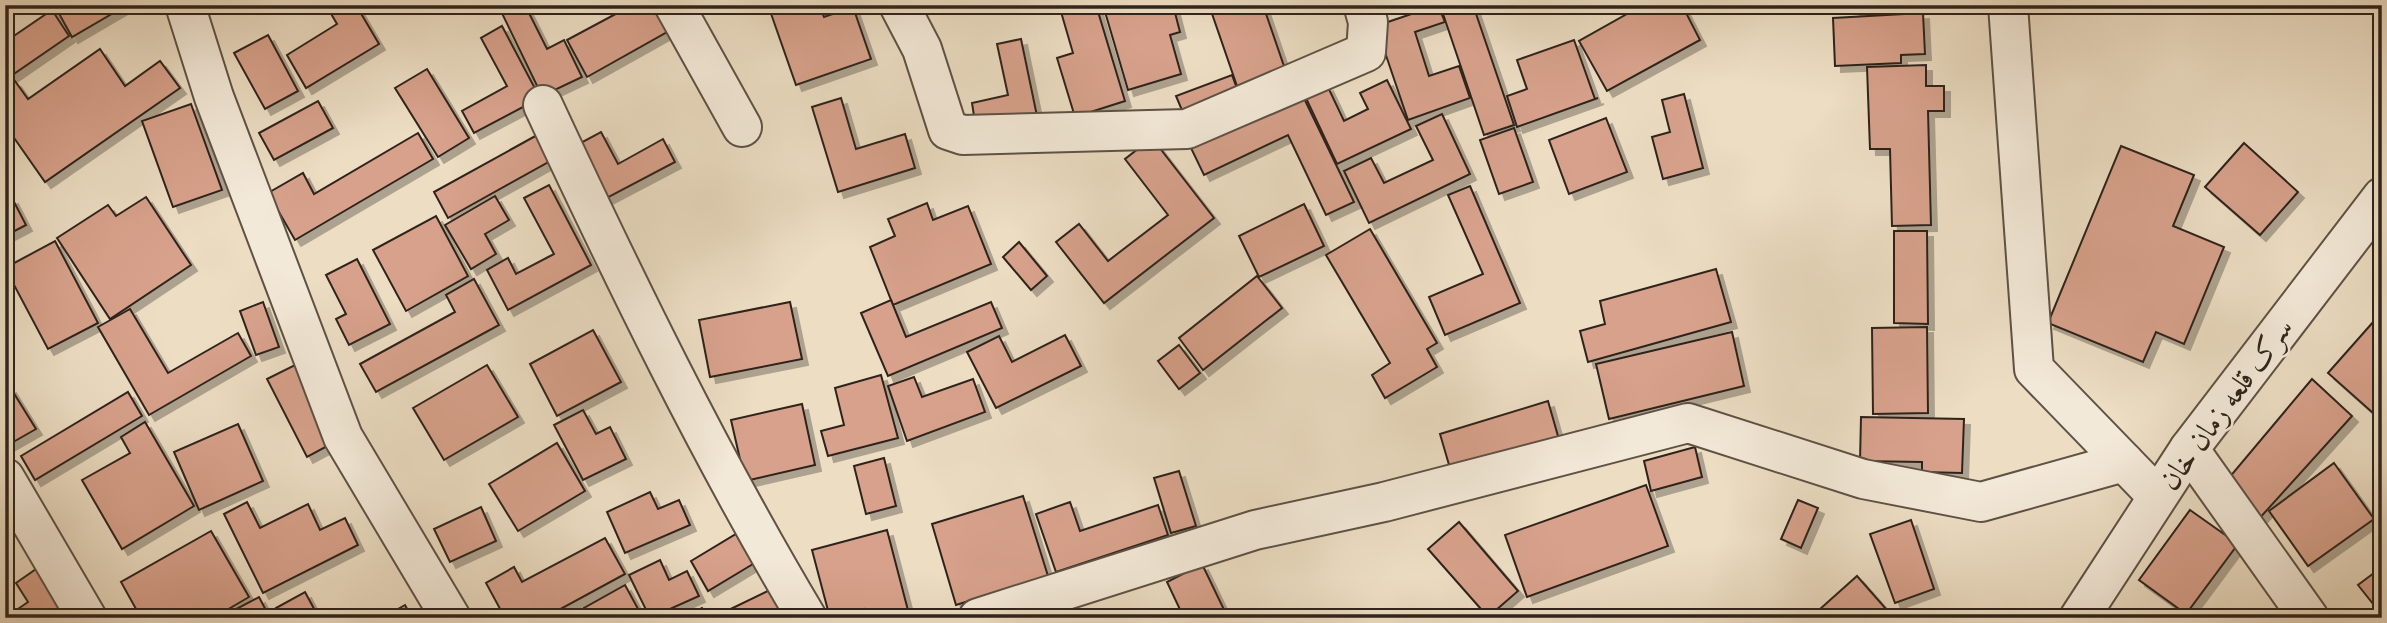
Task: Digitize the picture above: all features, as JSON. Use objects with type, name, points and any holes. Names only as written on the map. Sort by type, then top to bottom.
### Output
[{"type":"street","points":[[185,5],[214,97],[343,437],[451,618]]},
{"type":"street","points":[[674,5],[742,127]]},
{"type":"street","points":[[898,5],[922,49],[948,130],[962,135],[1187,129],[1366,52],[1368,22],[1364,8],[1368,5]]},
{"type":"street","points":[[2007,5],[2034,369],[2157,496]]},
{"type":"street","points":[[543,104],[642,315],[751,523],[807,618]]},
{"type":"street","name":"سرک قلعه زمان خان","points":[[2080,618],[2189,449],[2382,197]]},
{"type":"street","points":[[978,618],[1255,530],[1384,502],[1688,423],[1863,479],[1981,502],[2124,462]]},
{"type":"street","points":[[2189,449],[2309,618]]},
{"type":"street","points":[[5,478],[87,618]]},
{"type":"building","points":[[65,5],[127,5],[72,37],[57,10]]},
{"type":"building","points":[[326,5],[356,5],[379,44],[306,88],[287,55],[337,24]]},
{"type":"building","points":[[498,5],[525,5],[547,49],[564,40],[582,77],[542,96]]},
{"type":"building","points":[[623,5],[653,5],[667,32],[587,77],[567,40],[625,9]]},
{"type":"building","points":[[768,5],[819,5],[824,17],[853,7],[871,59],[796,85]]},
{"type":"building","points":[[1059,5],[1096,5],[1125,101],[1075,117],[1057,58],[1073,53]]},
{"type":"building","points":[[1103,5],[1173,5],[1180,32],[1170,35],[1181,74],[1128,90]]},
{"type":"building","points":[[1209,5],[1263,5],[1286,72],[1238,89]]},
{"type":"building","points":[[1438,5],[1445,22],[1415,32],[1429,76],[1459,66],[1470,98],[1408,120],[1376,26]]},
{"type":"building","points":[[1440,5],[1473,5],[1514,125],[1484,135]]},
{"type":"building","points":[[1643,5],[1682,5],[1700,40],[1607,91],[1579,41]]},
{"type":"building","points":[[1853,5],[1919,5],[1920,8],[1854,12]]},
{"type":"building","points":[[52,10],[69,36],[5,80],[5,42]]},
{"type":"building","points":[[1923,13],[1925,54],[1901,55],[1901,63],[1835,66],[1833,18]]},
{"type":"building","points":[[502,26],[540,98],[474,133],[462,111],[507,86],[481,38]]},
{"type":"building","points":[[268,35],[298,91],[265,109],[234,53]]},
{"type":"building","points":[[1021,39],[1037,116],[976,129],[972,103],[1008,95],[997,44]]},
{"type":"building","points":[[1574,40],[1595,99],[1598,98],[1517,127],[1507,96],[1527,89],[1517,60]]},
{"type":"building","points":[[100,49],[125,86],[160,61],[180,88],[45,182],[5,125],[5,87],[15,81],[28,99]]},
{"type":"building","points":[[1926,65],[1926,86],[1944,86],[1944,111],[1928,111],[1931,225],[1892,226],[1890,149],[1870,149],[1867,67]]},
{"type":"building","points":[[427,69],[469,138],[438,157],[395,88]]},
{"type":"building","points":[[1232,75],[1239,94],[1184,115],[1176,96]]},
{"type":"building","points":[[1387,80],[1411,129],[1337,164],[1305,96],[1327,85],[1344,121],[1368,109],[1360,93]]},
{"type":"building","points":[[1301,92],[1354,202],[1326,215],[1288,135],[1204,175],[1190,146]]},
{"type":"building","points":[[1684,94],[1703,168],[1663,179],[1652,137],[1670,132],[1662,100]]},
{"type":"building","points":[[841,98],[856,149],[905,134],[915,168],[838,192],[812,107]]},
{"type":"building","points":[[318,101],[333,128],[274,160],[259,133]]},
{"type":"building","points":[[191,104],[222,190],[173,207],[142,121]]},
{"type":"building","points":[[1442,114],[1470,174],[1369,223],[1344,171],[1371,158],[1384,183],[1433,160],[1416,126]]},
{"type":"building","points":[[1606,118],[1627,172],[1569,194],[1549,140]]},
{"type":"building","points":[[1514,128],[1533,182],[1499,194],[1480,140]]},
{"type":"building","points":[[601,132],[618,164],[663,139],[675,162],[603,200],[575,146]]},
{"type":"building","points":[[418,133],[433,159],[295,240],[268,193],[303,173],[314,194]]},
{"type":"building","points":[[539,134],[552,160],[448,218],[434,192]]},
{"type":"building","points":[[1152,138],[1214,218],[1104,303],[1056,242],[1079,224],[1108,261],[1168,215],[1125,159]]},
{"type":"building","points":[[2244,143],[2298,192],[2260,235],[2205,187]]},
{"type":"building","points":[[2121,146],[2194,175],[2173,226],[2224,247],[2184,344],[2156,332],[2143,362],[2048,323]]},
{"type":"building","points":[[549,185],[591,265],[508,310],[487,270],[508,258],[516,274],[554,254],[524,198]]},
{"type":"building","points":[[1470,186],[1520,303],[1445,335],[1429,297],[1483,274],[1448,195]]},
{"type":"building","points":[[495,196],[509,220],[485,234],[496,254],[471,269],[445,225]]},
{"type":"building","points":[[146,197],[191,265],[110,319],[57,238],[108,205],[116,216]]},
{"type":"building","points":[[12,198],[26,225],[5,236],[5,201]]},
{"type":"building","points":[[927,203],[933,220],[968,206],[991,264],[893,305],[870,247],[895,236],[888,219]]},
{"type":"building","points":[[1304,204],[1324,246],[1259,277],[1239,236]]},
{"type":"building","points":[[436,216],[468,276],[406,311],[373,250]]},
{"type":"building","points":[[1370,229],[1437,343],[1427,349],[1437,367],[1385,398],[1372,375],[1390,363],[1326,255]]},
{"type":"building","points":[[1894,231],[1927,231],[1928,324],[1894,323]]},
{"type":"building","points":[[55,241],[98,323],[48,349],[5,268]]},
{"type":"building","points":[[1019,242],[1047,276],[1031,290],[1003,257]]},
{"type":"building","points":[[357,259],[390,324],[349,345],[336,319],[346,314],[326,275]]},
{"type":"building","points":[[1716,269],[1731,322],[1588,362],[1580,331],[1605,324],[1600,301]]},
{"type":"building","points":[[1257,276],[1282,308],[1203,370],[1179,338]]},
{"type":"building","points":[[474,279],[499,325],[376,392],[360,364],[455,312],[446,295]]},
{"type":"building","points":[[891,300],[906,337],[991,302],[1002,328],[888,376],[861,313]]},
{"type":"building","points":[[263,302],[279,347],[256,355],[240,311]]},
{"type":"building","points":[[790,302],[802,359],[710,377],[699,320]]},
{"type":"building","points":[[130,309],[168,373],[238,333],[251,356],[149,415],[98,327]]},
{"type":"building","points":[[2382,312],[2382,421],[2328,373]]},
{"type":"building","points":[[1927,327],[1928,413],[1873,414],[1872,328]]},
{"type":"building","points":[[593,330],[621,382],[557,416],[530,364]]},
{"type":"building","points":[[1732,332],[1744,386],[1609,419],[1596,364]]},
{"type":"building","points":[[1065,335],[1081,366],[996,408],[967,352],[999,336],[1012,362]]},
{"type":"building","points":[[1179,345],[1200,373],[1179,389],[1158,361]]},
{"type":"building","points":[[295,365],[333,443],[307,457],[267,379]]},
{"type":"building","points":[[487,365],[518,417],[444,460],[413,408]]},
{"type":"building","points":[[881,375],[898,438],[828,456],[821,431],[844,425],[835,388]]},
{"type":"building","points":[[914,377],[922,397],[973,379],[985,412],[907,441],[888,386]]},
{"type":"building","points":[[2312,379],[2352,416],[2258,520],[2228,479]]},
{"type":"building","points":[[10,387],[36,429],[8,445],[5,440],[5,390]]},
{"type":"building","points":[[128,392],[142,416],[35,480],[21,456]]},
{"type":"building","points":[[1548,401],[1560,443],[1452,475],[1440,434]]},
{"type":"building","points":[[802,404],[815,465],[745,481],[731,420]]},
{"type":"building","points":[[583,410],[596,434],[610,427],[626,459],[583,480],[554,425]]},
{"type":"building","points":[[1861,417],[1964,419],[1962,473],[1922,472],[1922,462],[1860,461]]},
{"type":"building","points":[[145,422],[194,506],[122,549],[82,480],[130,453],[121,437]]},
{"type":"building","points":[[238,424],[263,481],[199,510],[174,452]]},
{"type":"building","points":[[557,443],[585,491],[518,531],[489,484]]},
{"type":"building","points":[[1695,447],[1702,477],[1651,491],[1644,461]]},
{"type":"building","points":[[884,458],[896,506],[866,514],[854,466]]},
{"type":"building","points":[[2334,463],[2374,519],[2308,566],[2269,511]]},
{"type":"building","points":[[1179,471],[1196,526],[1171,533],[1154,478]]},
{"type":"building","points":[[1646,485],[1668,546],[1527,597],[1505,535]]},
{"type":"building","points":[[650,492],[658,509],[679,500],[690,525],[625,553],[607,512]]},
{"type":"building","points":[[1023,496],[1048,576],[956,605],[932,524]]},
{"type":"building","points":[[1798,500],[1818,508],[1801,548],[1781,539]]},
{"type":"building","points":[[247,502],[260,528],[308,504],[320,530],[345,518],[358,545],[263,593],[224,514]]},
{"type":"building","points":[[1070,502],[1080,531],[1158,505],[1168,535],[1056,572],[1036,514]]},
{"type":"building","points":[[481,507],[496,541],[450,562],[434,529]]},
{"type":"building","points":[[2190,510],[2238,544],[2186,614],[2139,580]]},
{"type":"building","points":[[1911,520],[1934,589],[1895,603],[1870,534]]},
{"type":"building","points":[[1459,522],[1518,591],[1488,617],[1428,549]]},
{"type":"building","points":[[887,530],[910,618],[866,618],[864,609],[830,618],[812,550]]},
{"type":"building","points":[[211,531],[249,597],[213,618],[141,618],[121,582]]},
{"type":"building","points":[[736,534],[753,564],[708,591],[691,561]]},
{"type":"building","points":[[605,538],[625,574],[544,618],[505,618],[486,583],[514,567],[522,582]]},
{"type":"building","points":[[660,560],[669,580],[687,571],[699,596],[650,618],[629,575]]},
{"type":"building","points":[[1202,564],[1228,618],[1184,618],[1167,582]]},
{"type":"building","points":[[39,567],[72,618],[5,618],[28,602],[16,583]]},
{"type":"building","points":[[2382,567],[2382,599],[2374,605],[2358,585]]},
{"type":"building","points":[[1857,576],[1894,618],[1810,618]]},
{"type":"building","points":[[625,585],[643,618],[589,618],[584,608]]},
{"type":"building","points":[[774,588],[788,618],[712,618]]},
{"type":"building","points":[[305,592],[319,618],[281,618],[276,608]]},
{"type":"building","points":[[259,597],[270,618],[224,618],[223,616]]},
{"type":"building","points":[[405,605],[412,618],[382,618]]},
{"type":"building","points":[[702,608],[707,618],[681,618]]}]
